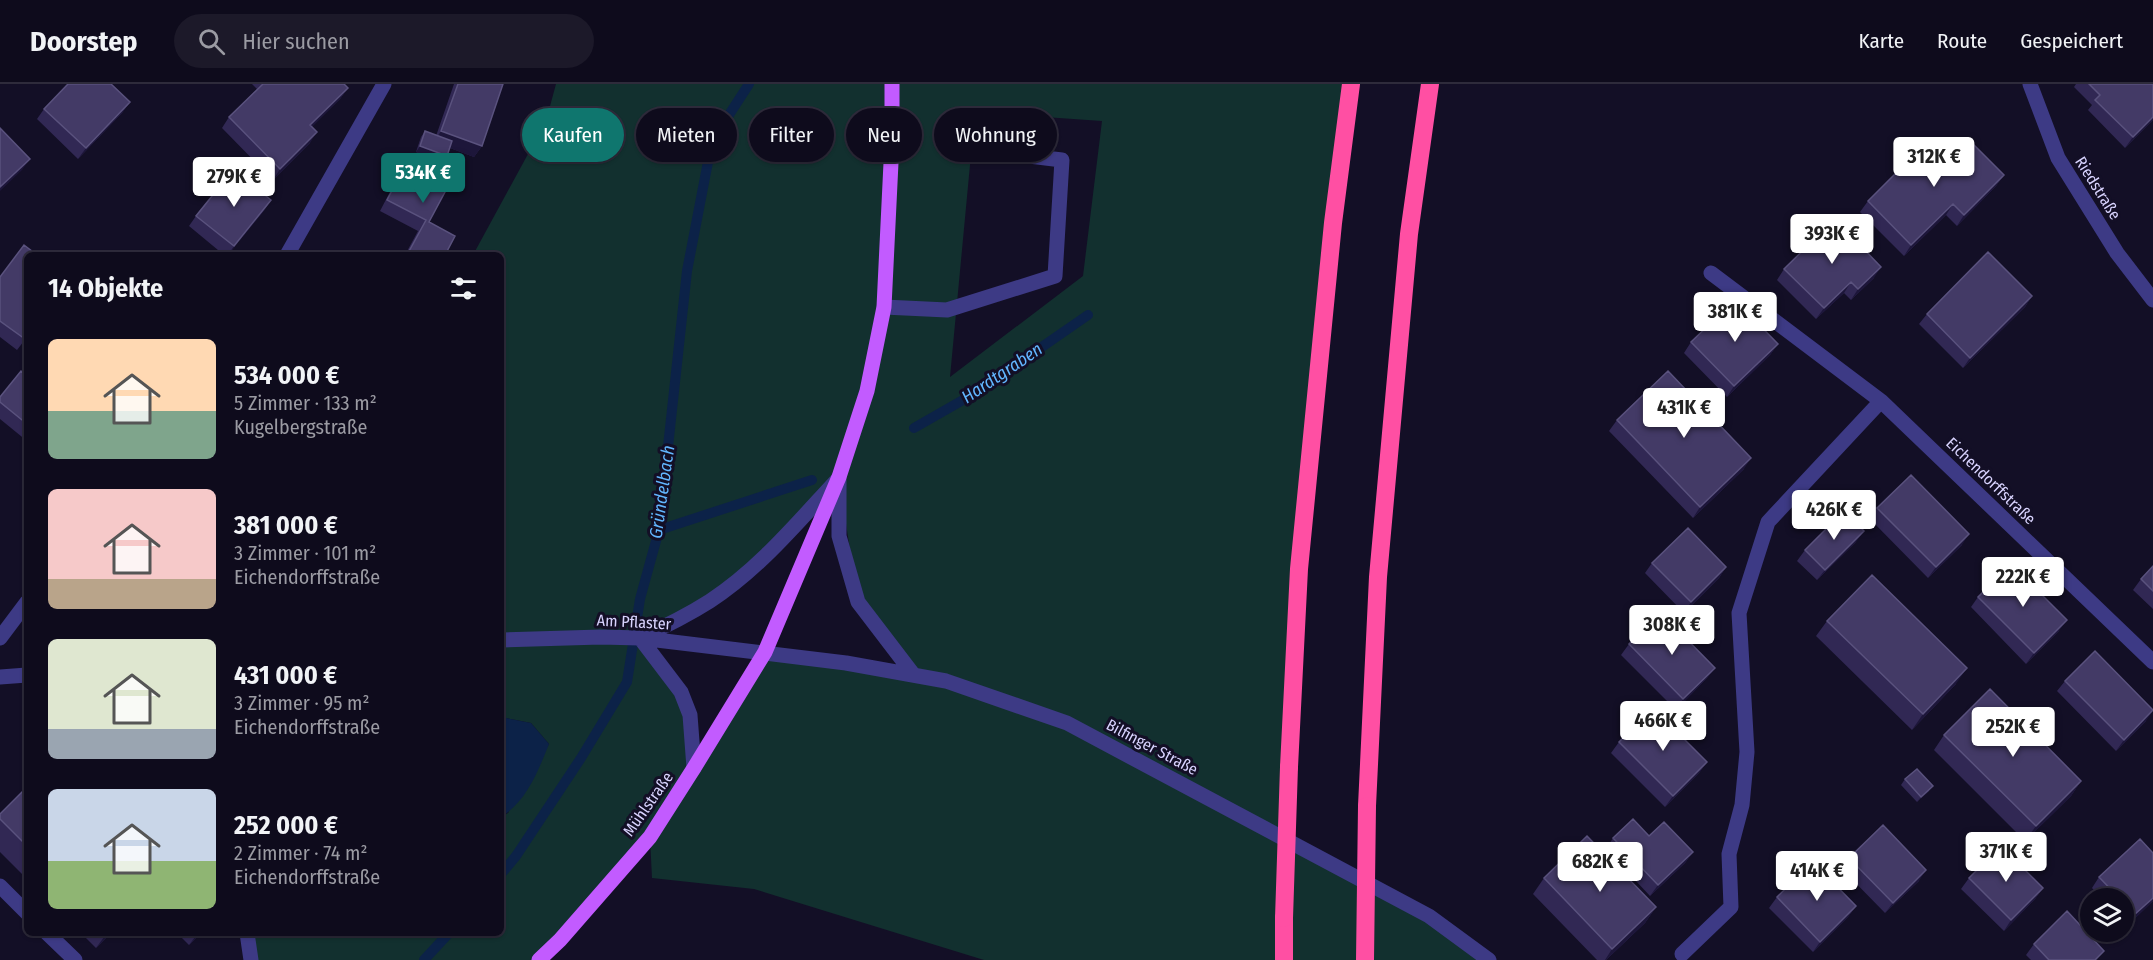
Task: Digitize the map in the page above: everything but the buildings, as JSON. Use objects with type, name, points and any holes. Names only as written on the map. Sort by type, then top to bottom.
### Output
[{"type":"highway","points":[[1284,960],[1289,767],[1299,569],[1333,223],[1351,84]]},
{"type":"highway","points":[[1365,960],[1367,806],[1378,577],[1409,234],[1430,84]]},
{"type":"main road","name":"Mühlstraße","points":[[539,960],[560,940],[650,837],[694,768],[765,652],[839,477],[867,391],[884,307],[892,142],[892,84]]},
{"type":"street","points":[[289,252],[384,84]]},
{"type":"street","name":"Riedstraße","points":[[2031,84],[2058,158],[2117,253],[2153,300]]},
{"type":"street","points":[[884,307],[947,310],[1054,276],[1062,160],[1057,159]]},
{"type":"street","name":"Eichendorffstraße","points":[[1711,273],[1881,401],[2153,662]]},
{"type":"street","points":[[1682,954],[1731,907],[1729,854],[1742,805],[1747,752],[1739,613],[1768,522],[1881,401]]},
{"type":"street","points":[[694,768],[690,715],[681,692],[640,638],[711,600],[740,578],[775,547],[839,477]]},
{"type":"street","points":[[839,477],[839,536],[858,602],[913,674]]},
{"type":"street","points":[[0,638],[24,606]]},
{"type":"street","name":"Am Pflaster","points":[[504,640],[640,638],[765,652]]},
{"type":"street","name":"Bilfinger Straße","points":[[765,652],[846,663],[946,681],[1067,723],[1429,916],[1489,960]]},
{"type":"street","points":[[0,677],[24,675]]},
{"type":"street","points":[[0,886],[24,910]]},
{"type":"street","points":[[51,936],[75,960]]},
{"type":"street","points":[[247,936],[251,960]]},
{"type":"green space","points":[[556,84],[1355,84],[1333,223],[1287,831],[1227,807],[1429,916],[1489,960],[984,960],[754,889],[652,878],[650,838],[533,960],[251,960],[247,936],[504,936],[504,815],[508,813],[549,744],[531,723],[504,718],[504,252],[475,252],[524,162],[624,162],[624,108],[550,108]],"holes":[[[934,108],[1057,108],[1057,118],[1102,121],[1083,276],[950,377],[970,162],[934,162]],[[839,478],[858,602],[912,674],[765,652],[694,767],[690,715],[641,638],[740,578]]]},
{"type":"water","points":[[504,718],[531,723],[549,744],[525,794],[504,815]]},
{"type":"waterway","name":"Gründelbach","points":[[504,870],[581,758],[627,682],[640,599],[659,530],[687,271],[712,141],[749,84]]},
{"type":"waterway","name":"Hardtgraben","points":[[914,428],[977,392],[1088,315]]},
{"type":"waterway","name":"Hardtgraben","points":[[659,530],[812,480]]},
{"type":"waterway","name":"Gründelbach","points":[[424,960],[446,936]]}]
